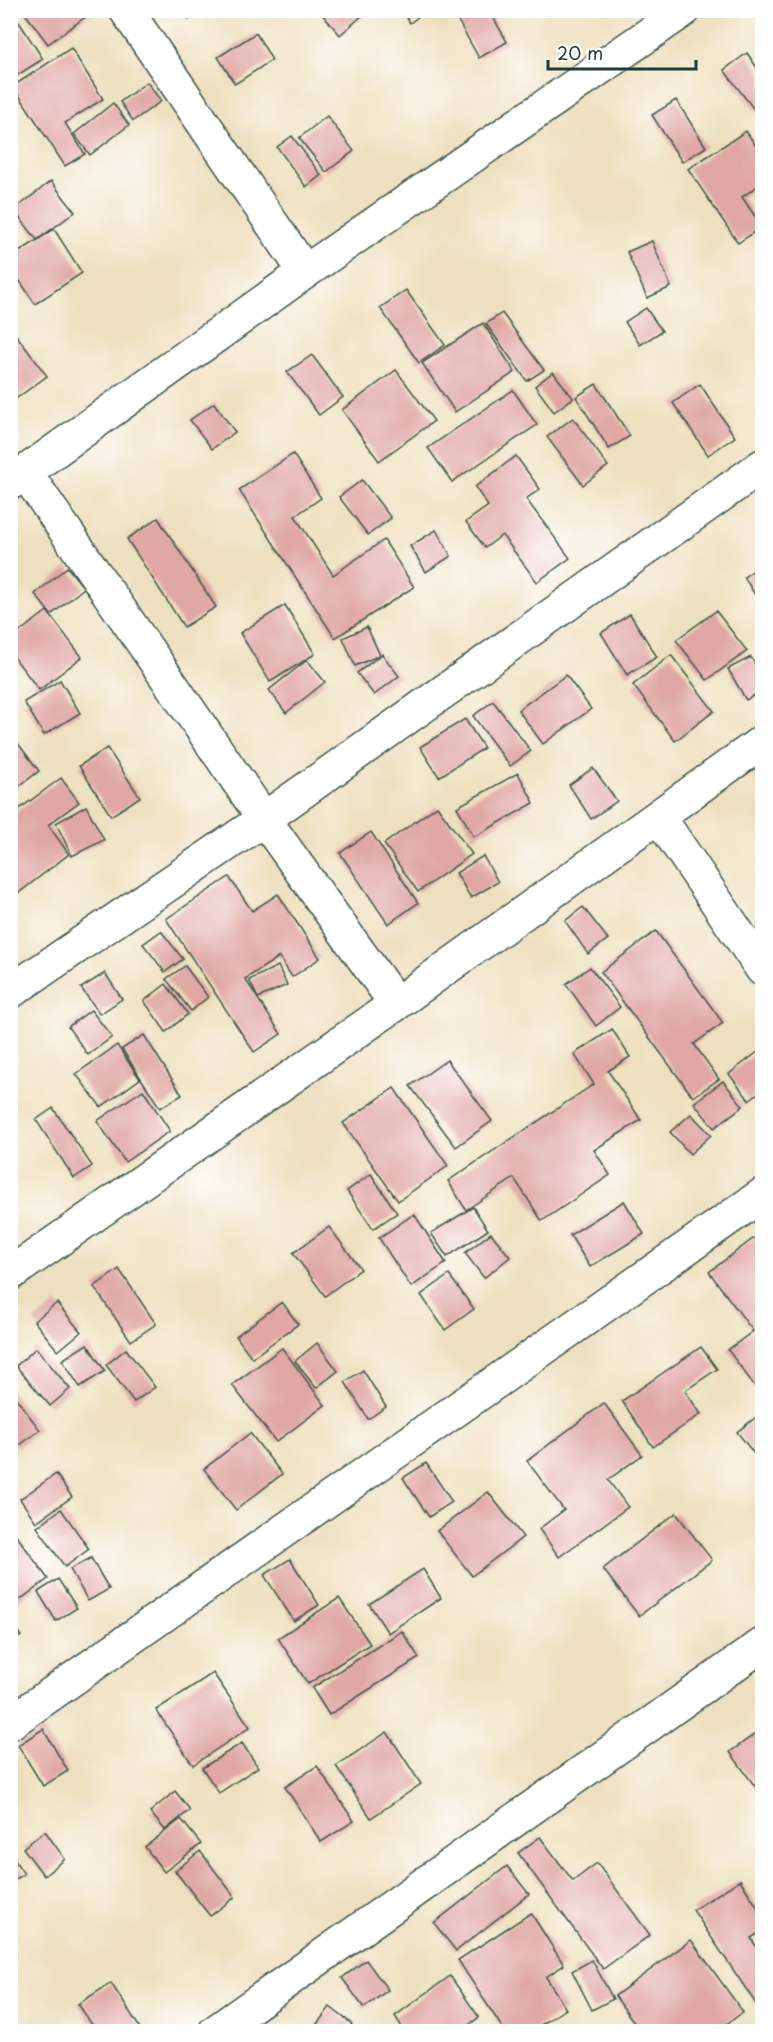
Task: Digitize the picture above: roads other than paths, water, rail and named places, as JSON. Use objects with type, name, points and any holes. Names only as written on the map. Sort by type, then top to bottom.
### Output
[{"type":"street","points":[[126,10],[305,272]]},
{"type":"street","points":[[396,1004],[18,478],[305,272],[684,10]]},
{"type":"street","points":[[10,992],[264,819],[762,466]]},
{"type":"street","points":[[10,1274],[396,1004],[762,742]]},
{"type":"street","points":[[659,817],[762,969]]},
{"type":"street","points":[[10,1723],[762,1195]]},
{"type":"street","points":[[215,2031],[762,1645]]}]
